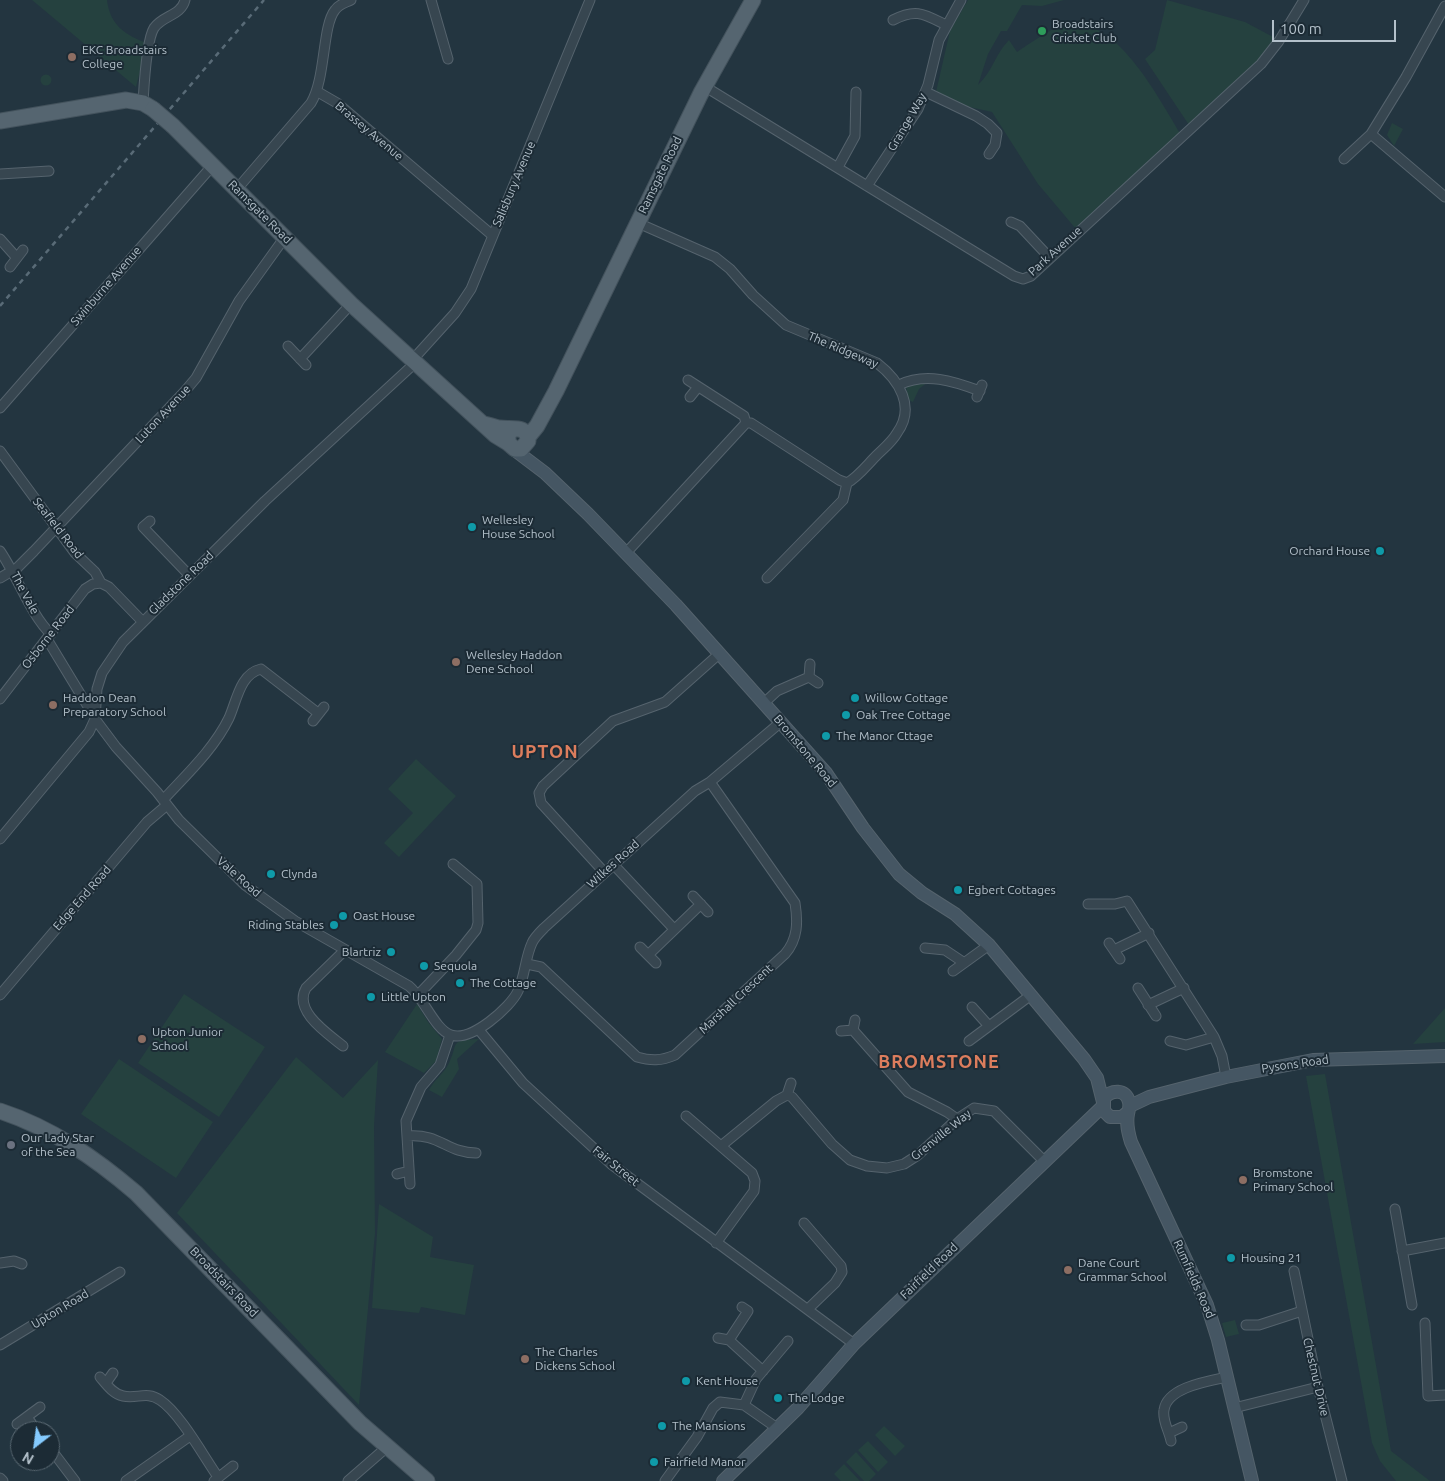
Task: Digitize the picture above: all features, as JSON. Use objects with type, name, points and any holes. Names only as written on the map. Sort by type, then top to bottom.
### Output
[{"type":"main road","name":"Ramsgate Road","points":[[148,106],[173,126],[237,188],[351,304],[416,359],[495,436],[518,438],[537,426],[704,86],[753,0]]},
{"type":"main road","points":[[0,121],[126,100],[148,106]]},
{"type":"main road","name":"Broadstairs Road","points":[[0,1111],[60,1136],[109,1170],[136,1193],[222,1278],[360,1423],[427,1481]]},
{"type":"street","points":[[148,106],[149,39],[155,27],[167,17],[177,13],[184,6],[185,0]]},
{"type":"street","points":[[237,188],[311,103],[318,92],[331,16],[340,4],[351,0]]},
{"type":"street","points":[[431,0],[448,59]]},
{"type":"street","name":"Salisbury Avenue","points":[[416,359],[455,313],[471,289],[590,0]]},
{"type":"street","name":"Grange Way","points":[[867,186],[918,109],[926,92],[939,40],[961,0]]},
{"type":"street","name":"Park Avenue","points":[[704,86],[1014,276],[1023,279],[1031,276],[1049,257],[1261,64],[1279,41],[1304,0]]},
{"type":"street","points":[[1344,159],[1372,134],[1406,78],[1445,6]]},
{"type":"street","points":[[893,20],[909,12],[918,12],[946,25]]},
{"type":"street","name":"Brassey Avenue","points":[[318,92],[337,103],[492,236]]},
{"type":"street","points":[[838,167],[855,136],[856,92]]},
{"type":"street","points":[[926,92],[988,124],[996,134],[999,147],[989,154]]},
{"type":"street","points":[[1372,134],[1445,197]]},
{"type":"street","name":"Swinburne Avenue","points":[[0,408],[213,165]]},
{"type":"street","points":[[0,174],[49,171]]},
{"type":"street","name":"The Ridgeway","points":[[638,223],[715,257],[730,269],[753,295],[786,325],[877,363],[888,372],[898,385],[906,405],[903,424],[897,434],[847,483]]},
{"type":"street","points":[[1018,223],[1049,257]]},
{"type":"street","name":"Luton Avenue","points":[[0,578],[13,570],[56,528],[196,378],[239,301],[266,260],[285,237]]},
{"type":"street","points":[[0,239],[20,254],[10,266]]},
{"type":"street","points":[[288,346],[303,362],[351,304]]},
{"type":"street","name":"Gladstone Road","points":[[0,840],[89,732],[95,719],[97,689],[102,673],[112,656],[142,621],[265,501],[416,359]]},
{"type":"street","points":[[898,385],[922,379],[940,378],[980,391]]},
{"type":"street","points":[[688,380],[744,416],[746,423]]},
{"type":"street","points":[[690,397],[698,387]]},
{"type":"street","points":[[746,423],[751,423],[839,480],[847,483],[843,500],[770,567],[767,578]]},
{"type":"street","points":[[626,553],[746,423]]},
{"type":"street","name":"Bromstone Road","points":[[518,438],[545,474],[626,553],[826,773],[863,828],[899,874],[922,893],[955,914],[989,945],[1084,1059],[1096,1078],[1107,1111]]},
{"type":"street","name":"Seafield Road","points":[[0,451],[75,553],[95,572],[101,583],[109,587],[142,621]]},
{"type":"street","points":[[150,521],[144,527],[189,575]]},
{"type":"street","name":"The Vale","points":[[0,551],[13,570],[49,636]]},
{"type":"street","name":"Osborne Road","points":[[0,699],[85,589],[93,584],[101,583]]},
{"type":"street","points":[[49,636],[85,702],[96,709]]},
{"type":"street","points":[[604,872],[541,803],[539,793],[543,786],[613,721],[665,702],[719,654]]},
{"type":"street","points":[[809,677],[810,664]]},
{"type":"street","name":"Edge End Road","points":[[0,995],[165,802],[217,736],[228,719],[246,678],[252,671],[261,669],[266,672],[318,714]]},
{"type":"street","points":[[764,703],[777,691],[809,677]]},
{"type":"street","points":[[809,677],[818,683]]},
{"type":"street","name":"Vale Road","points":[[95,719],[116,747],[179,820],[245,885],[296,921],[344,951],[409,986],[418,994]]},
{"type":"street","name":"Wilkes Road","points":[[479,1030],[518,992],[532,943],[544,928],[695,791],[710,782],[781,722]]},
{"type":"street","name":"Marshall Crescent","points":[[527,964],[541,967],[637,1056],[648,1060],[663,1060],[674,1055],[785,954],[796,934],[798,918],[795,903],[710,782]]},
{"type":"street","points":[[453,864],[481,882],[478,923],[476,930],[418,994],[440,1028],[450,1035],[461,1036],[479,1030]]},
{"type":"street","points":[[613,864],[674,929]]},
{"type":"street","points":[[694,896],[708,912]]},
{"type":"street","points":[[1088,904],[1116,904],[1127,901],[1149,932],[1214,1037],[1222,1056],[1226,1077]]},
{"type":"street","points":[[648,954],[701,904]]},
{"type":"street","points":[[1120,959],[1112,947],[1149,932]]},
{"type":"street","points":[[953,971],[989,945]]},
{"type":"street","points":[[640,947],[656,963]]},
{"type":"street","points":[[925,948],[945,950],[963,962]]},
{"type":"street","points":[[337,1044],[310,1017],[304,1008],[302,994],[344,951]]},
{"type":"street","points":[[1138,988],[1156,1016]]},
{"type":"street","points":[[1148,1004],[1184,988]]},
{"type":"street","points":[[968,1041],[1031,995]]},
{"type":"street","points":[[972,1007],[989,1026]]},
{"type":"street","points":[[852,1030],[855,1020]]},
{"type":"street","name":"Fair Street","points":[[479,1030],[523,1083],[611,1164],[854,1344]]},
{"type":"street","points":[[841,1031],[852,1030]]},
{"type":"street","points":[[852,1030],[908,1092],[947,1112],[957,1120]]},
{"type":"street","points":[[410,1184],[406,1120],[421,1087],[440,1065],[450,1035]]},
{"type":"street","points":[[1170,1041],[1186,1046],[1214,1037]]},
{"type":"street","name":"Pysons Road","points":[[1124,1101],[1149,1097],[1226,1077],[1313,1060],[1445,1056]]},
{"type":"street","name":"Bromstone Road","points":[[1096,1078],[1124,1101]]},
{"type":"street","points":[[721,1146],[776,1100],[787,1095],[791,1083]]},
{"type":"street","name":"Grenville Way","points":[[787,1095],[796,1102],[832,1144],[850,1160],[867,1166],[887,1168],[904,1164],[918,1155],[957,1120],[974,1108],[994,1111],[1044,1161]]},
{"type":"street","points":[[1107,1111],[1106,1096],[1124,1101]]},
{"type":"street","name":"Fairfield Road","points":[[723,1481],[798,1408],[854,1344],[1072,1133],[1107,1111],[1122,1117],[1124,1101]]},
{"type":"street","name":"Rumfields Road","points":[[1124,1101],[1127,1128],[1131,1142],[1200,1288],[1214,1325],[1252,1481]]},
{"type":"street","name":"Rumfields Road","points":[[1107,1111],[1131,1142]]},
{"type":"street","points":[[686,1115],[752,1172],[755,1181],[754,1191],[716,1242]]},
{"type":"street","points":[[407,1136],[430,1136],[454,1150],[476,1154]]},
{"type":"street","points":[[397,1174],[409,1171]]},
{"type":"street","points":[[1395,1209],[1412,1305]]},
{"type":"street","points":[[804,1223],[824,1238],[841,1266],[842,1272],[835,1283],[808,1309]]},
{"type":"street","points":[[1402,1251],[1445,1243]]},
{"type":"street","points":[[0,1263],[14,1262],[22,1264]]},
{"type":"street","name":"Chestnut Drive","points":[[1294,1271],[1318,1387],[1342,1481]]},
{"type":"street","name":"Upton Road","points":[[0,1345],[120,1272]]},
{"type":"street","points":[[729,1340],[748,1310],[742,1307]]},
{"type":"street","points":[[1246,1326],[1260,1325],[1302,1311]]},
{"type":"street","points":[[1425,1323],[1428,1396],[1445,1395]]},
{"type":"street","points":[[718,1338],[729,1340],[763,1371]]},
{"type":"street","points":[[744,1405],[756,1379],[788,1342]]},
{"type":"street","points":[[113,1373],[103,1380],[117,1394],[124,1396],[147,1394],[160,1400],[168,1407],[190,1436],[216,1479],[233,1466]]},
{"type":"street","points":[[1182,1428],[1170,1437],[1163,1412],[1166,1403],[1174,1395],[1194,1384],[1227,1377]]},
{"type":"street","points":[[1234,1408],[1318,1387]]},
{"type":"street","points":[[665,1481],[697,1437],[713,1408],[720,1402],[744,1405],[777,1428]]},
{"type":"street","points":[[21,1421],[40,1407]]},
{"type":"street","points":[[27,1417],[30,1421]]},
{"type":"street","points":[[126,1481],[190,1436]]},
{"type":"street","points":[[348,1481],[387,1447]]},
{"type":"street","points":[[60,1461],[75,1481]]},
{"type":"street","points":[[0,1478],[3,1481]]},
{"type":"green space","points":[[32,0],[107,0],[111,16],[120,28],[147,43],[136,87]]},
{"type":"green space","points":[[968,0],[1064,0],[1042,6],[1022,5],[1007,31],[1001,31],[988,54],[978,85],[1009,40],[1017,52],[1063,24],[1085,25],[1103,33],[1134,62],[1180,133],[1076,229],[1038,184],[992,112],[965,106],[936,92],[950,31]]},
{"type":"green space","points":[[1167,0],[1245,22],[1275,38],[1257,61],[1189,125],[1145,59],[1155,50]]},
{"type":"green space","points":[[46,74],[52,80],[46,86],[40,80]]},
{"type":"green space","points":[[1392,123],[1403,129],[1394,146],[1387,135]]},
{"type":"green space","points":[[929,381],[919,389],[913,402],[908,400],[906,386]]},
{"type":"green space","points":[[416,759],[456,796],[399,857],[384,843],[413,813],[388,789]]},
{"type":"green space","points":[[184,994],[265,1047],[219,1117],[138,1063]]},
{"type":"green space","points":[[417,1004],[428,1022],[442,1039],[436,1061],[424,1073],[385,1052]]},
{"type":"green space","points":[[1445,1008],[1445,1042],[1413,1044]]},
{"type":"green space","points":[[479,1039],[457,1059],[459,1069],[442,1097],[429,1090],[448,1065],[456,1044],[462,1041]]},
{"type":"green space","points":[[296,1057],[343,1098],[378,1060],[374,1126],[375,1233],[359,1405],[177,1213]]},
{"type":"green space","points":[[119,1059],[213,1122],[176,1178],[81,1114]]},
{"type":"green space","points":[[1325,1074],[1391,1451],[1430,1481],[1396,1481],[1380,1461],[1372,1443],[1306,1076]]},
{"type":"green space","points":[[379,1204],[433,1237],[430,1257],[474,1265],[465,1315],[421,1307],[419,1313],[372,1308]]},
{"type":"green space","points":[[1235,1320],[1239,1334],[1226,1337],[1222,1323]]},
{"type":"green space","points":[[884,1426],[905,1446],[895,1456],[875,1435]]},
{"type":"green space","points":[[868,1441],[888,1462],[878,1472],[858,1450]]},
{"type":"green space","points":[[856,1452],[876,1474],[869,1481],[864,1481],[846,1462]]},
{"type":"green space","points":[[844,1464],[860,1481],[841,1481],[834,1474]]},
{"type":"railway","points":[[0,306],[264,0]]},
{"type":"place","name":"Broadstairs Cricket Club","points":[[1042,31]]},
{"type":"place","name":"EKC Broadstairs College","points":[[72,57]]},
{"type":"place","name":"Wellesley House School","points":[[472,527]]},
{"type":"place","name":"Orchard House","points":[[1380,551]]},
{"type":"place","name":"Wellesley Haddon Dene School","points":[[456,662]]},
{"type":"place","name":"Willow Cottage","points":[[855,698]]},
{"type":"place","name":"Haddon Dean Preparatory School","points":[[53,705]]},
{"type":"place","name":"Oak Tree Cottage","points":[[846,715]]},
{"type":"place","name":"The Manor Cttage","points":[[826,736]]},
{"type":"place","name":"Clynda","points":[[271,874]]},
{"type":"place","name":"Egbert Cottages","points":[[958,890]]},
{"type":"place","name":"Oast House","points":[[343,916]]},
{"type":"place","name":"Riding Stables","points":[[334,925]]},
{"type":"place","name":"Blartriz","points":[[391,952]]},
{"type":"place","name":"Sequola","points":[[424,966]]},
{"type":"place","name":"The Cottage","points":[[460,983]]},
{"type":"place","name":"Little Upton","points":[[371,997]]},
{"type":"place","name":"Upton Junior School","points":[[142,1039]]},
{"type":"place","name":"Our Lady Star of the Sea","points":[[11,1145]]},
{"type":"place","name":"Bromstone Primary School","points":[[1243,1180]]},
{"type":"place","name":"Housing 21","points":[[1231,1258]]},
{"type":"place","name":"Dane Court Grammar School","points":[[1068,1270]]},
{"type":"place","name":"The Charles Dickens School","points":[[525,1359]]},
{"type":"place","name":"Kent House","points":[[686,1381]]},
{"type":"place","name":"The Lodge","points":[[778,1398]]},
{"type":"place","name":"The Mansions","points":[[662,1426]]},
{"type":"place","name":"Fairfield Manor","points":[[654,1462]]},
{"type":"district","name":"UPTON","points":[[545,752]]},
{"type":"district","name":"BROMSTONE","points":[[939,1062]]}]
